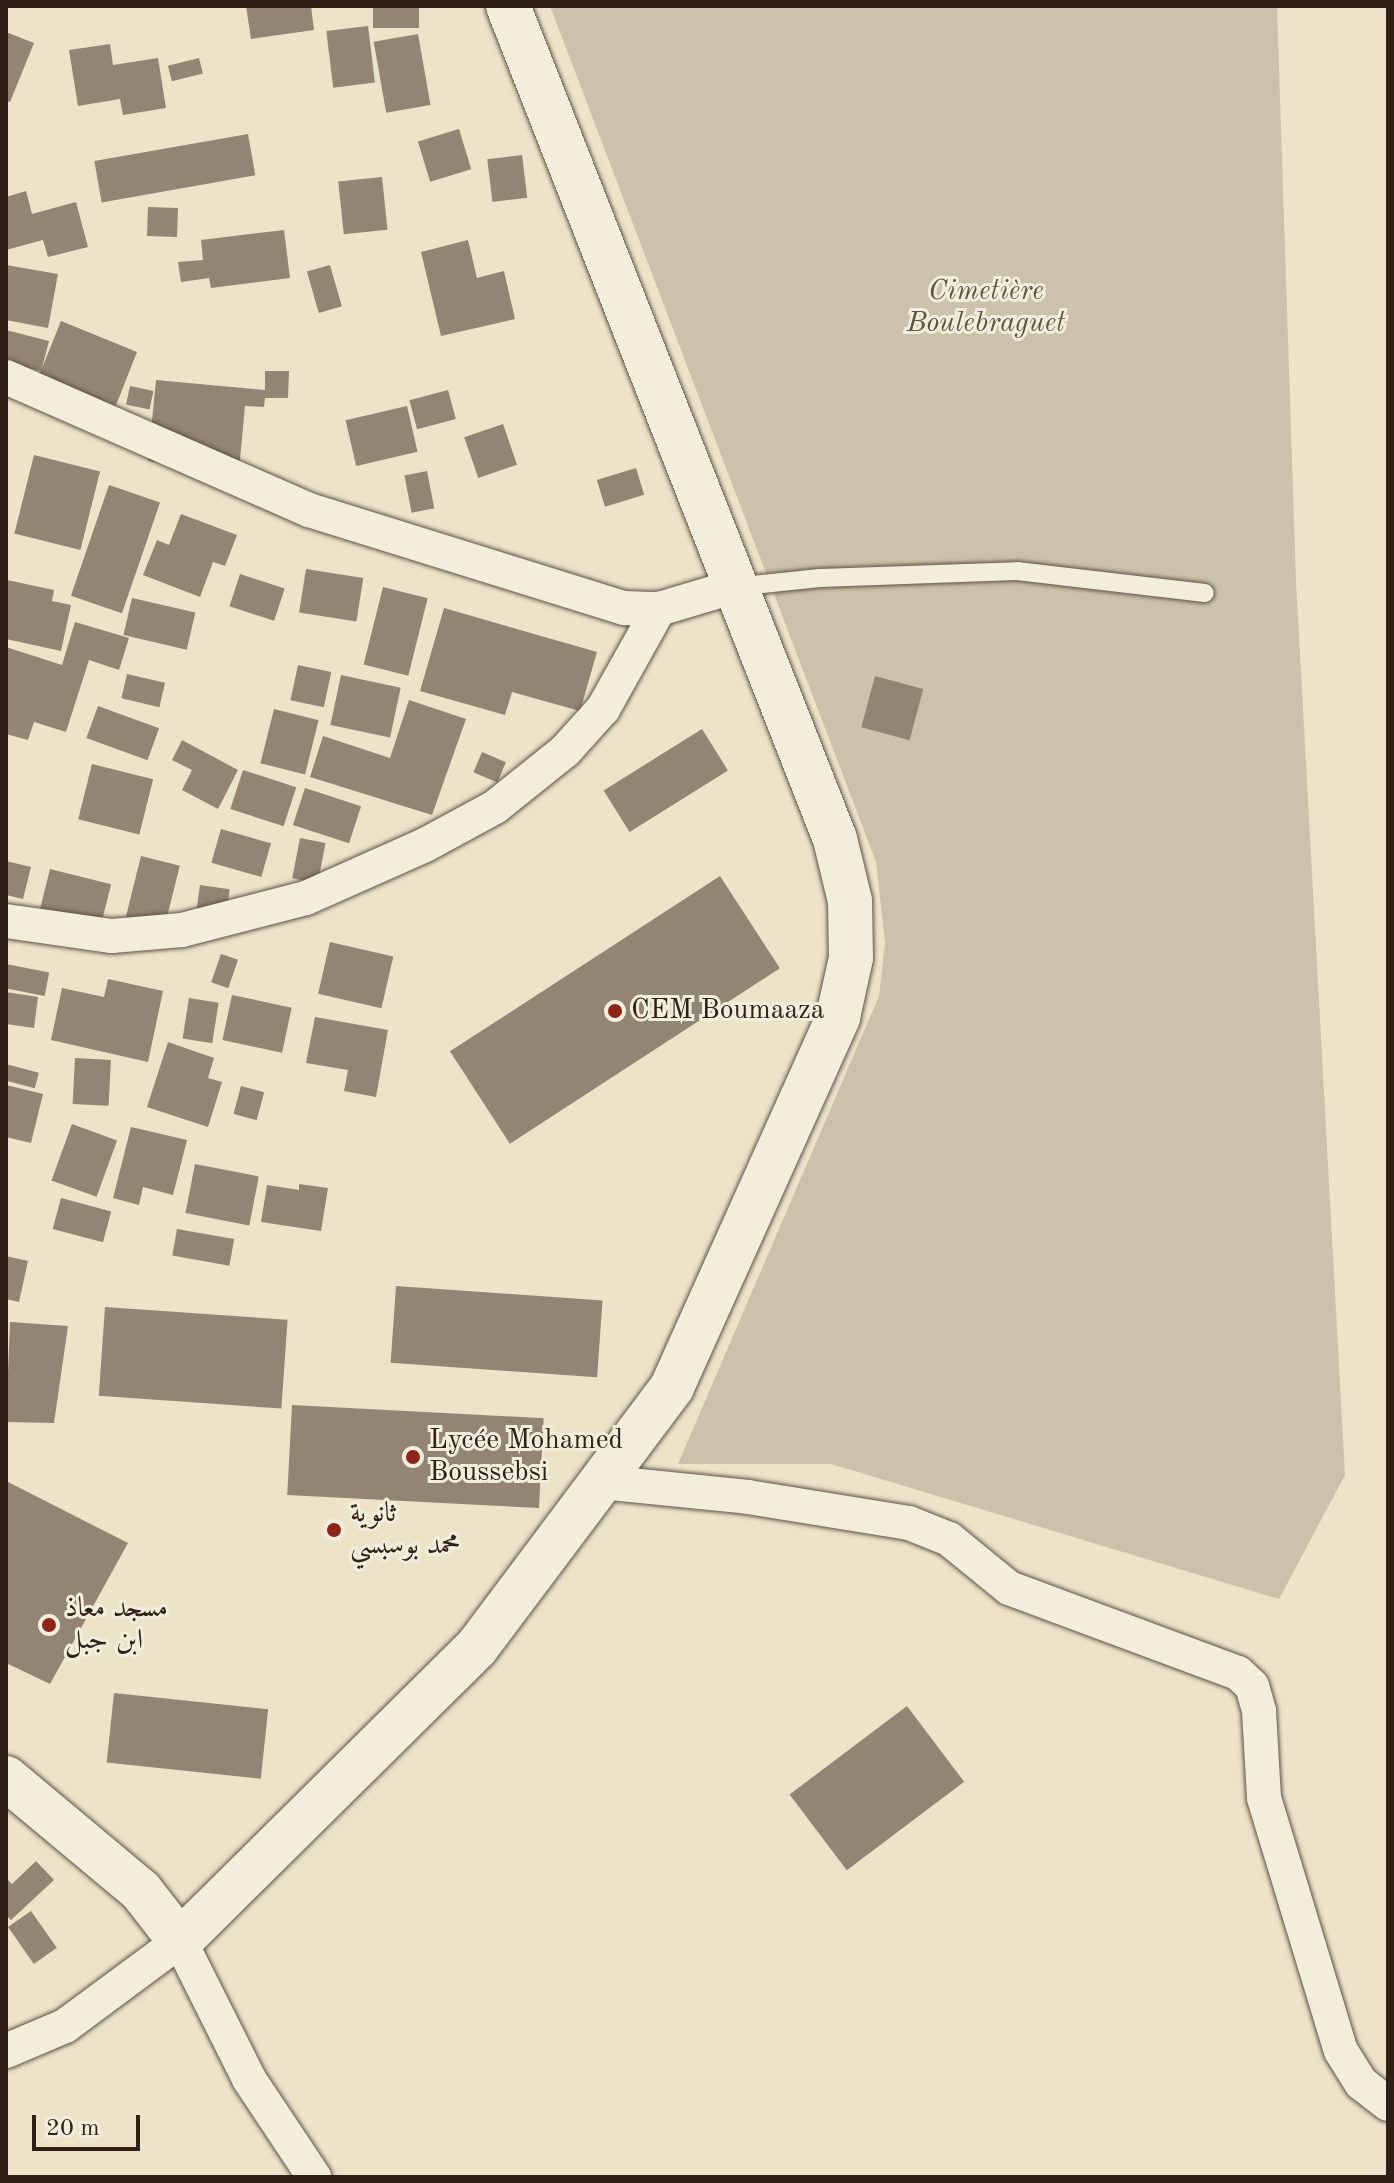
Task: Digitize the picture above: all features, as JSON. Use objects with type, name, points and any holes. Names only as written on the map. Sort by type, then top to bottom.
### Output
[{"type":"street","points":[[6,2051],[65,2026],[180,1941],[477,1647],[672,1387],[838,1017],[851,958],[850,901],[835,839],[733,587],[508,6]]},
{"type":"street","points":[[6,377],[309,510],[624,608],[659,609],[733,587]]},
{"type":"street","points":[[6,921],[112,936],[182,930],[306,898],[425,845],[495,807],[565,751],[603,709],[659,609]]},
{"type":"street","points":[[601,1482],[748,1497],[909,1523],[949,1539],[1009,1588],[1238,1673],[1252,1686],[1259,1711],[1264,1798],[1341,2051],[1361,2083],[1388,2104]]},
{"type":"street","points":[[6,1778],[141,1891],[180,1941],[249,2079],[314,2177]]},
{"type":"lane","points":[[733,587],[820,578],[1017,571],[1205,593]]},
{"type":"green space","name":"Cimetière Boulebraguet","points":[[550,6],[1277,6],[1296,581],[1345,1475],[1279,1599],[831,1464],[678,1464],[879,996],[885,943],[876,862]]},
{"type":"building","points":[[246,6],[311,6],[314,30],[251,39]]},
{"type":"building","points":[[373,6],[419,6],[419,28],[373,28]]},
{"type":"building","points":[[368,26],[375,83],[333,88],[326,31]]},
{"type":"building","points":[[6,32],[34,43],[10,102],[6,101]]},
{"type":"building","points":[[418,34],[431,105],[386,113],[374,42]]},
{"type":"building","points":[[110,44],[113,65],[158,58],[166,108],[123,115],[120,99],[78,106],[69,50]]},
{"type":"building","points":[[199,58],[203,74],[172,81],[168,66]]},
{"type":"building","points":[[459,129],[471,169],[430,182],[418,142]]},
{"type":"building","points":[[248,134],[255,175],[102,202],[94,161]]},
{"type":"building","points":[[522,155],[527,198],[493,202],[487,159]]},
{"type":"building","points":[[382,177],[388,230],[344,234],[338,182]]},
{"type":"building","points":[[26,191],[32,214],[76,202],[88,247],[48,257],[43,240],[6,250],[6,197]]},
{"type":"building","points":[[148,207],[178,208],[177,237],[147,236]]},
{"type":"building","points":[[284,230],[290,278],[211,288],[209,278],[181,282],[178,262],[203,260],[201,240]]},
{"type":"building","points":[[468,240],[477,278],[504,271],[515,319],[441,336],[421,252]]},
{"type":"building","points":[[6,265],[58,274],[48,328],[6,320]]},
{"type":"building","points":[[330,265],[342,306],[319,313],[307,272]]},
{"type":"building","points":[[61,321],[137,352],[113,413],[37,382],[41,371],[6,363],[6,330],[49,341],[42,368]]},
{"type":"building","points":[[265,371],[289,371],[288,398],[265,398],[264,407],[245,406],[239,470],[148,461],[156,380],[265,390]]},
{"type":"building","points":[[130,386],[153,391],[150,410],[126,405]]},
{"type":"building","points":[[448,390],[456,419],[417,429],[409,400]]},
{"type":"building","points":[[407,406],[418,452],[356,466],[346,420]]},
{"type":"building","points":[[503,424],[517,465],[478,478],[464,437]]},
{"type":"building","points":[[34,455],[100,471],[80,550],[14,534]]},
{"type":"building","points":[[636,468],[644,495],[605,507],[597,480]]},
{"type":"building","points":[[427,471],[434,508],[412,513],[404,475]]},
{"type":"building","points":[[109,485],[160,503],[122,613],[71,596]]},
{"type":"building","points":[[181,514],[237,535],[225,566],[213,562],[200,597],[143,575],[157,540],[169,545]]},
{"type":"building","points":[[306,569],[363,578],[356,622],[299,612]]},
{"type":"building","points":[[240,574],[285,589],[274,621],[229,606]]},
{"type":"building","points":[[7,580],[54,590],[52,601],[71,605],[61,651],[6,639]]},
{"type":"building","points":[[383,587],[428,598],[408,676],[364,665]]},
{"type":"building","points":[[132,598],[195,613],[187,650],[123,635]]},
{"type":"building","points":[[444,608],[597,652],[580,711],[512,692],[505,715],[420,691]]},
{"type":"building","points":[[75,622],[129,638],[119,670],[89,660],[66,732],[34,722],[28,740],[6,734],[6,647],[62,665]]},
{"type":"building","points":[[298,665],[331,672],[324,707],[291,700]]},
{"type":"building","points":[[127,674],[165,683],[159,707],[121,698]]},
{"type":"building","points":[[341,675],[401,688],[390,738],[330,725]]},
{"type":"building","points":[[875,676],[923,689],[910,740],[861,727]]},
{"type":"building","points":[[409,700],[466,719],[432,815],[310,777],[323,736],[390,758]]},
{"type":"building","points":[[98,706],[159,728],[147,760],[86,738]]},
{"type":"building","points":[[274,709],[319,720],[305,774],[260,763]]},
{"type":"building","points":[[702,729],[728,771],[630,832],[604,790]]},
{"type":"building","points":[[182,740],[238,770],[218,809],[182,790],[192,770],[172,760]]},
{"type":"building","points":[[482,752],[506,762],[497,782],[473,772]]},
{"type":"building","points":[[92,764],[153,779],[139,835],[78,819]]},
{"type":"building","points":[[243,770],[296,787],[284,826],[230,809]]},
{"type":"building","points":[[305,788],[361,806],[349,843],[293,825]]},
{"type":"building","points":[[221,829],[271,843],[261,877],[211,863]]},
{"type":"building","points":[[300,838],[326,843],[318,883],[292,878]]},
{"type":"building","points":[[141,856],[180,866],[163,932],[125,922]]},
{"type":"building","points":[[6,861],[31,867],[23,899],[6,895]]},
{"type":"building","points":[[50,869],[111,884],[101,925],[40,910]]},
{"type":"building","name":"CEM Boumaaza","points":[[720,876],[780,968],[510,1144],[450,1051]]},
{"type":"building","points":[[200,885],[230,889],[226,918],[196,914]]},
{"type":"building","points":[[330,942],[393,957],[381,1008],[318,994]]},
{"type":"building","points":[[221,954],[238,960],[228,988],[211,982]]},
{"type":"building","points":[[6,964],[49,972],[45,996],[6,988]]},
{"type":"building","points":[[108,979],[163,991],[148,1062],[51,1040],[62,988],[104,997]]},
{"type":"building","points":[[6,992],[38,997],[34,1028],[6,1024]]},
{"type":"building","points":[[232,995],[292,1008],[282,1053],[222,1040]]},
{"type":"building","points":[[189,998],[219,1003],[212,1043],[183,1038]]},
{"type":"building","points":[[315,1017],[388,1030],[376,1097],[344,1091],[348,1070],[306,1063]]},
{"type":"building","points":[[168,1042],[214,1058],[208,1078],[222,1082],[208,1127],[147,1107]]},
{"type":"building","points":[[75,1058],[111,1060],[109,1106],[73,1104]]},
{"type":"building","points":[[6,1064],[39,1073],[35,1088],[6,1081]]},
{"type":"building","points":[[6,1085],[43,1094],[31,1143],[6,1137]]},
{"type":"building","points":[[241,1086],[264,1092],[257,1120],[233,1114]]},
{"type":"building","points":[[72,1124],[117,1140],[97,1197],[51,1180]]},
{"type":"building","points":[[131,1127],[187,1140],[173,1195],[143,1187],[139,1205],[113,1198]]},
{"type":"building","points":[[195,1164],[259,1176],[249,1225],[185,1213]]},
{"type":"building","points":[[299,1184],[328,1188],[321,1231],[261,1222],[267,1185],[299,1190]]},
{"type":"building","points":[[61,1198],[111,1211],[103,1242],[53,1229]]},
{"type":"building","points":[[177,1229],[234,1239],[229,1266],[172,1256]]},
{"type":"building","points":[[6,1256],[28,1261],[19,1302],[6,1299]]},
{"type":"building","points":[[396,1286],[602,1300],[597,1377],[391,1363]]},
{"type":"building","points":[[105,1307],[288,1320],[281,1409],[99,1396]]},
{"type":"building","points":[[10,1322],[68,1326],[54,1423],[6,1422]]},
{"type":"building","name":"Lycée Mohamed Boussebsi","points":[[292,1405],[544,1418],[539,1508],[287,1495]]},
{"type":"building","name":"مسجد معاذ ابن جبل","points":[[6,1481],[128,1543],[50,1684],[6,1663]]},
{"type":"building","points":[[114,1693],[268,1709],[261,1779],[107,1763]]},
{"type":"building","points":[[907,1706],[964,1782],[847,1870],[790,1794]]},
{"type":"building","points":[[36,1861],[54,1880],[11,1920],[6,1915],[6,1878],[12,1884]]},
{"type":"building","points":[[31,1911],[57,1948],[34,1964],[8,1927]]},
{"type":"place","name":"CEM Boumaaza","points":[[615,1011]]},
{"type":"place","name":"Lycée Mohamed Boussebsi","points":[[413,1457]]},
{"type":"place","name":"ثانوية محمد بوسبسي","points":[[334,1530]]},
{"type":"place","name":"مسجد معاذ ابن جبل","points":[[49,1625]]}]
